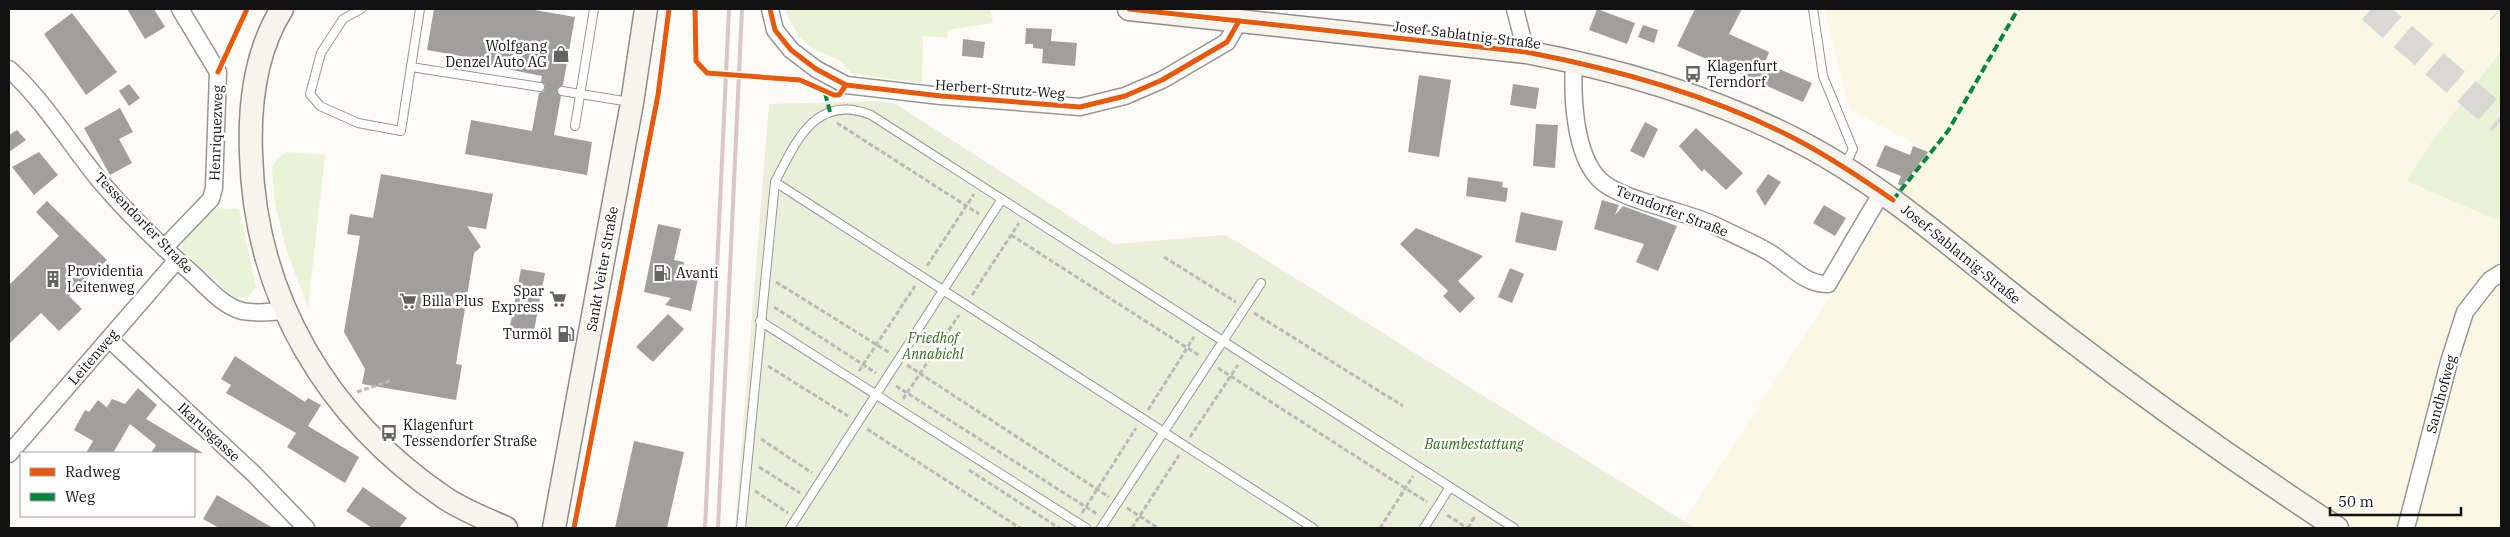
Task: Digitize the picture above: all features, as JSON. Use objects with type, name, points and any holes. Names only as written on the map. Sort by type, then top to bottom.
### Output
[{"type":"main road","points":[[282,9],[270,28],[259,59],[252,95],[250,133],[252,186],[258,225],[269,268],[284,311],[306,351],[343,408],[391,454],[446,499],[506,528]]},
{"type":"main road","name":"Sankt Veiter Straße","points":[[554,528],[632,103],[646,9]]},
{"type":"main road","name":"Josef-Sablatnig-Straße","points":[[1129,9],[1526,52],[1574,61],[1686,94],[1730,110],[1802,143],[1882,192],[2059,332],[2221,452],[2337,528]]},
{"type":"street","name":"Henriquezweg","points":[[164,248],[210,199],[214,188],[218,72],[180,9]]},
{"type":"street","name":"Herbert-Strutz-Weg","points":[[770,9],[775,30],[791,50],[816,69],[846,85],[941,96],[1080,107],[1124,96],[1162,80],[1227,42],[1239,21]]},
{"type":"street","points":[[1515,9],[1526,52]]},
{"type":"street","name":"Terndorfer Straße","points":[[1574,61],[1575,111],[1582,148],[1589,166],[1600,181],[1620,192],[1706,222],[1768,252],[1808,280],[1818,284],[1828,284],[1882,192]]},
{"type":"street","name":"Tessendorfer Straße","points":[[9,69],[24,83],[56,120],[100,180],[164,248],[224,302],[241,310],[256,313],[284,311]]},
{"type":"street","name":"Leitenweg","points":[[9,454],[177,260]]},
{"type":"street","name":"Sandhofweg","points":[[2406,528],[2449,362],[2465,312],[2490,280],[2501,273]]},
{"type":"street","name":"Ikarusgasse","points":[[109,339],[254,474],[306,528]]},
{"type":"lane","points":[[361,9],[343,19],[321,53],[310,94],[320,106],[358,123],[400,131],[420,9]]},
{"type":"lane","points":[[575,126],[594,9]]},
{"type":"lane","points":[[1813,9],[1823,76],[1853,149],[1845,168]]},
{"type":"lane","points":[[411,67],[540,87]]},
{"type":"lane","points":[[562,91],[632,103]]},
{"type":"lane","points":[[741,528],[775,182],[796,142],[810,122],[824,114],[837,110],[858,109],[871,115],[1514,528]]},
{"type":"lane","points":[[775,182],[1313,528]]},
{"type":"lane","points":[[790,528],[1002,199]]},
{"type":"lane","points":[[1102,528],[1261,283]]},
{"type":"lane","points":[[760,321],[1086,528]]},
{"type":"lane","points":[[1424,528],[1450,487]]},
{"type":"path","points":[[824,114],[988,220]]},
{"type":"path","points":[[1011,234],[1467,528]]},
{"type":"path","points":[[1164,258],[1403,406]]},
{"type":"path","points":[[765,275],[899,359],[1158,528]]},
{"type":"path","points":[[763,300],[1106,520]]},
{"type":"path","points":[[757,359],[1020,528]]},
{"type":"path","points":[[343,408],[358,392],[390,381]]},
{"type":"path","points":[[750,432],[821,479]]},
{"type":"path","points":[[748,459],[810,498]]},
{"type":"path","points":[[1380,528],[1419,467]]},
{"type":"path","points":[[745,485],[796,518]]},
{"type":"shaded area","points":[[1824,9],[2501,9],[2501,51],[2430,144],[2407,181],[2501,222],[2501,528],[1695,528],[1684,521],[1926,149],[1850,110]]},
{"type":"green space","points":[[784,9],[990,9],[993,23],[948,30],[947,38],[923,36],[922,83],[852,74],[840,61],[817,51],[799,37]]},
{"type":"green space","points":[[2501,51],[2501,222],[2407,181],[2430,144]]},
{"type":"green space","name":"Friedhof Annabichl","points":[[882,101],[896,104],[1113,244],[1226,235],[1695,528],[735,528],[769,104]]},
{"type":"green space","points":[[287,152],[325,155],[308,307],[287,252],[275,204],[272,168],[277,158]]},
{"type":"green space","points":[[213,208],[239,209],[256,287],[247,298],[234,297],[183,251],[183,236]]},
{"type":"building","points":[[127,9],[154,9],[165,27],[145,39]]},
{"type":"building","points":[[434,9],[529,9],[575,17],[563,85],[557,90],[561,96],[554,135],[592,142],[587,175],[465,154],[471,120],[532,131],[539,93],[544,91],[545,85],[541,82],[542,76],[471,62],[472,58],[427,50]]},
{"type":"building","points":[[1597,9],[1635,23],[1627,44],[1589,30]]},
{"type":"building","points":[[1695,9],[1742,9],[1729,34],[1769,52],[1765,63],[1812,83],[1803,102],[1677,46]]},
{"type":"building","points":[[72,13],[117,72],[86,95],[44,34]]},
{"type":"building","points":[[1643,25],[1658,30],[1654,43],[1638,37]]},
{"type":"building","points":[[1026,28],[1052,29],[1051,41],[1077,43],[1075,66],[1042,63],[1043,49],[1033,48],[1033,44],[1025,44]]},
{"type":"building","points":[[963,39],[985,42],[983,58],[962,56]]},
{"type":"building","points":[[1419,75],[1451,80],[1439,157],[1408,152]]},
{"type":"building","points":[[129,84],[140,98],[129,106],[119,91]]},
{"type":"building","points":[[1513,84],[1539,88],[1536,109],[1510,105]]},
{"type":"building","points":[[120,108],[133,132],[119,139],[132,163],[110,175],[84,128]]},
{"type":"building","points":[[1645,122],[1658,129],[1644,158],[1630,151]]},
{"type":"building","points":[[1536,124],[1558,125],[1555,168],[1533,166]]},
{"type":"building","points":[[1696,128],[1743,173],[1726,190],[1704,169],[1702,172],[1679,146]]},
{"type":"building","points":[[17,130],[26,140],[9,152],[9,135]]},
{"type":"building","points":[[1885,145],[1910,155],[1913,146],[1928,152],[1902,186],[1898,184],[1901,176],[1876,166]]},
{"type":"building","points":[[39,152],[58,175],[34,195],[12,167]]},
{"type":"building","name":"Billa Plus","points":[[381,174],[493,194],[486,229],[467,226],[481,247],[474,253],[456,364],[462,365],[456,400],[362,384],[365,369],[344,332],[360,236],[347,234],[350,214],[373,218]]},
{"type":"building","points":[[1768,174],[1781,182],[1765,206],[1756,191]]},
{"type":"building","points":[[1468,177],[1503,182],[1502,187],[1508,188],[1506,202],[1466,196]]},
{"type":"building","points":[[1602,200],[1619,205],[1615,215],[1623,206],[1677,226],[1658,271],[1636,262],[1644,244],[1594,229]]},
{"type":"building","name":"Providentia Leitenweg","points":[[47,201],[107,260],[69,296],[82,309],[59,331],[41,313],[9,344],[9,285],[59,236],[36,212]]},
{"type":"building","points":[[1824,205],[1846,218],[1835,236],[1813,223]]},
{"type":"building","points":[[1521,212],[1563,221],[1556,251],[1515,242]]},
{"type":"building","points":[[658,224],[681,229],[674,260],[684,262],[682,275],[698,278],[691,311],[665,305],[671,298],[644,292]]},
{"type":"building","points":[[1416,228],[1483,256],[1458,281],[1475,298],[1460,313],[1443,296],[1448,291],[1400,244]]},
{"type":"building","points":[[1510,268],[1524,274],[1512,303],[1498,297]]},
{"type":"building","points":[[521,269],[545,273],[532,341],[508,336]]},
{"type":"building","points":[[668,314],[684,329],[653,362],[636,347]]},
{"type":"building","points":[[235,356],[305,402],[308,398],[321,405],[308,426],[359,457],[345,483],[287,447],[296,433],[226,393],[231,385],[221,379]]},
{"type":"building","points":[[138,388],[157,405],[146,419],[203,453],[152,452],[156,445],[130,424],[114,452],[87,452],[93,441],[74,430],[85,410],[89,412],[98,400],[114,413],[107,407],[112,399],[125,404]]},
{"type":"building","points":[[634,441],[684,452],[667,528],[615,528]]},
{"type":"building","points":[[363,487],[407,518],[399,528],[372,528],[346,511]]},
{"type":"building","points":[[217,495],[273,528],[219,528],[203,519]]},
{"type":"tunnel","points":[[2371,9],[2501,121]]},
{"type":"railway","points":[[705,528],[729,9]]},
{"type":"railway","points":[[718,528],[742,9]]},
{"type":"marked path","points":[[1893,200],[1948,131],[2018,9]]},
{"type":"marked path","points":[[825,93],[830,112]]},
{"type":"cycle path","points":[[218,72],[247,9]]},
{"type":"cycle path","points":[[574,528],[658,95],[669,9]]},
{"type":"cycle path","points":[[695,9],[696,61],[707,73],[800,80],[834,95],[839,95],[846,85]]},
{"type":"cycle path","points":[[770,9],[775,30],[791,50],[816,69],[846,85],[941,96],[1080,107],[1125,96],[1162,80],[1227,42],[1239,21]]},
{"type":"cycle path","points":[[1129,9],[1526,52],[1597,67],[1703,99],[1771,127],[1826,156],[1893,200]]},
{"type":"place","name":"Wolfgang Denzel Auto AG","points":[[561,54]]},
{"type":"place","name":"Klagenfurt Terndorf","points":[[1693,74]]},
{"type":"place","name":"Avanti","points":[[662,273]]},
{"type":"place","name":"Providentia Leitenweg","points":[[53,279]]},
{"type":"place","name":"Spar Express","points":[[558,299]]},
{"type":"place","name":"Billa Plus","points":[[408,301]]},
{"type":"place","name":"Turmöl","points":[[566,334]]},
{"type":"place","name":"Klagenfurt Tessendorfer Straße","points":[[389,433]]},
{"type":"park label","name":"Baumbestattung","points":[[1474,444]]}]
